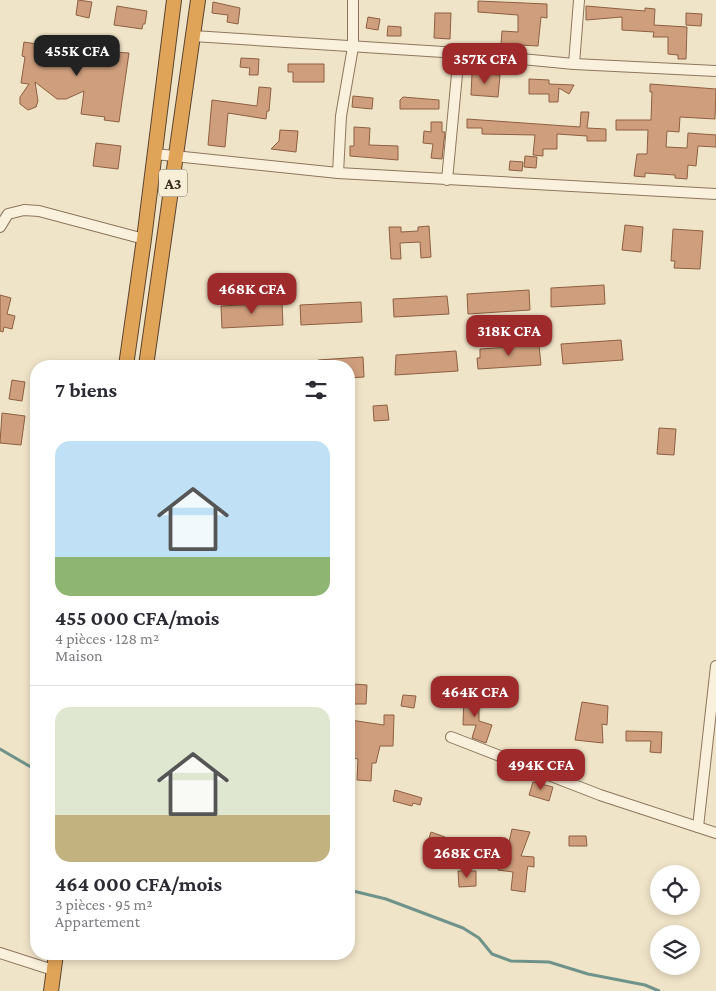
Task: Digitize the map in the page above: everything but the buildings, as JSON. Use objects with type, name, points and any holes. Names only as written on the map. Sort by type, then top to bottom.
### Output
[{"type":"highway","name":"A3","points":[[127,360],[174,0]]},
{"type":"highway","name":"A3","points":[[147,360],[198,0]]},
{"type":"highway","points":[[50,991],[55,960]]},
{"type":"street","points":[[338,172],[341,116],[353,47],[353,0]]},
{"type":"street","points":[[574,64],[579,0]]},
{"type":"street","points":[[193,36],[459,53],[574,64],[716,71]]},
{"type":"street","points":[[447,180],[459,53]]},
{"type":"street","points":[[155,154],[176,158],[447,180],[716,194]]},
{"type":"street","points":[[0,227],[8,214],[24,210],[39,211],[144,239]]},
{"type":"street","points":[[698,827],[716,666]]},
{"type":"street","points":[[451,737],[600,794],[716,833]]},
{"type":"street","points":[[0,953],[53,970]]},
{"type":"waterway","points":[[0,749],[30,766]]},
{"type":"waterway","points":[[355,891],[386,899],[463,928],[479,938],[492,954],[511,961],[549,962],[588,974],[645,985],[659,991]]}]
